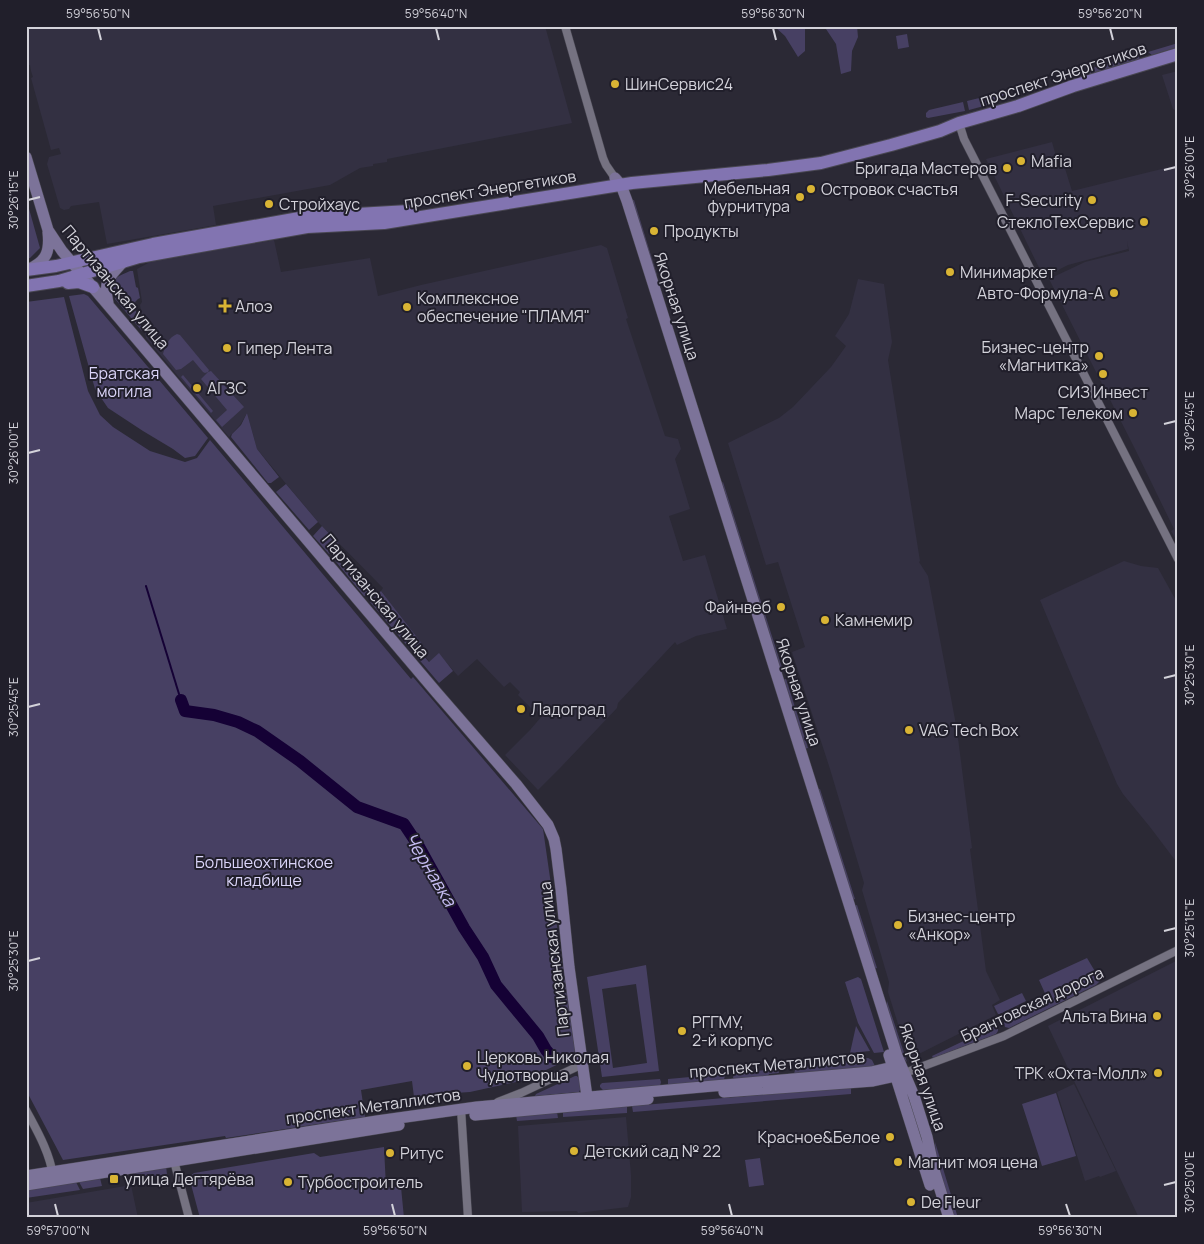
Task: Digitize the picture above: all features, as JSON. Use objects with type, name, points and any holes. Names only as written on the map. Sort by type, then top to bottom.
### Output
[{"type":"main road","name":"проспект Энергетиков","points":[[30,286],[59,281],[124,261],[307,227],[384,223],[617,183],[629,175],[795,160],[847,149],[938,124],[959,123],[1178,54]]},
{"type":"main road","name":"проспект Энергетиков","points":[[26,270],[56,266],[153,244],[305,217],[405,212],[617,183]]},
{"type":"main road","points":[[30,286],[42,288],[74,282],[93,287]]},
{"type":"street","name":"Якорная улица","points":[[565,26],[598,142],[606,165],[617,183],[898,1072],[941,1218]]},
{"type":"street","points":[[959,123],[964,139],[1178,559]]},
{"type":"street","name":"Партизанская улица","points":[[26,157],[48,230],[62,251],[516,784],[548,825],[552,832],[556,849],[562,889],[569,967],[587,1100]]},
{"type":"street","points":[[26,270],[42,262],[46,256],[49,241],[48,230]]},
{"type":"street","points":[[108,305],[106,283],[124,261]]},
{"type":"street","name":"Брантовская дорога","points":[[898,1072],[1004,1036],[1178,950]]},
{"type":"street","points":[[491,1105],[583,1064]]},
{"type":"street","name":"Якорная улица","points":[[898,1072],[912,1091],[949,1218]]},
{"type":"street","name":"проспект Металлистов","points":[[461,1112],[491,1105],[872,1081],[898,1072]]},
{"type":"street","name":"проспект Металлистов","points":[[26,1176],[53,1176],[461,1112],[587,1100]]},
{"type":"street","points":[[26,1110],[46,1149],[53,1176]]},
{"type":"street","points":[[461,1112],[468,1218]]},
{"type":"street","points":[[173,1157],[189,1218]]},
{"type":"street","name":"проспект Металлистов","points":[[26,1185],[53,1176]]},
{"type":"shaded area","points":[[26,26],[545,26],[572,123],[387,159],[387,162],[360,168],[330,185],[213,206],[216,225],[107,244],[99,202],[71,206],[69,209],[64,210],[60,208],[47,164],[49,157],[61,154],[59,148],[51,150],[31,78],[33,77],[30,65],[26,65]]},
{"type":"shaded area","points":[[1178,71],[1178,117],[1173,109],[1162,75]]},
{"type":"shaded area","points":[[1052,142],[1058,163],[1063,162],[1072,191],[1178,165],[1178,543],[1171,531],[1174,529],[1136,451],[1049,279],[1085,262],[1129,251],[1127,241],[1128,249],[1068,265],[1045,280],[986,159]]},
{"type":"shaded area","points":[[274,240],[281,272],[370,258],[378,296],[601,245],[607,248],[628,318],[626,319],[665,436],[678,439],[681,449],[675,459],[690,509],[669,516],[683,561],[705,555],[727,629],[696,636],[677,645],[675,642],[618,703],[617,708],[538,790],[505,755],[542,716],[518,695],[520,692],[510,682],[504,687],[477,659],[458,676],[439,654],[430,662],[418,649],[422,644],[381,591],[383,588],[318,522],[257,449],[247,413],[240,425],[229,437],[146,338],[140,305],[142,302],[137,269],[152,261]]},
{"type":"shaded area","points":[[858,279],[884,284],[892,342],[888,360],[919,562],[928,576],[957,730],[986,971],[1000,1000],[992,1005],[996,1015],[911,1058],[904,1043],[888,992],[889,982],[862,890],[864,883],[792,652],[805,647],[778,562],[766,565],[728,443],[779,418],[793,407],[831,367],[846,346],[835,336],[849,314]]},
{"type":"shaded area","points":[[1124,561],[1158,568],[1178,604],[1178,864],[1117,784],[1040,600]]},
{"type":"shaded area","points":[[1178,960],[1178,1218],[1139,1218],[1048,1026]]},
{"type":"shaded area","points":[[1074,1084],[1116,1171],[1085,1181],[1057,1092]]},
{"type":"shaded area","name":"Детский сад № 22","points":[[626,1117],[631,1175],[631,1197],[628,1207],[578,1213],[577,1211],[522,1212],[518,1126]]},
{"type":"shaded area","points":[[131,1185],[138,1218],[26,1218],[26,1203]]},
{"type":"green space","points":[[774,26],[805,26],[805,51],[798,57],[785,36]]},
{"type":"green space","points":[[824,26],[857,26],[858,37],[852,51],[851,71],[841,74],[836,44]]},
{"type":"green space","points":[[907,34],[909,47],[898,49],[896,36]]},
{"type":"green space","points":[[1178,43],[1178,47],[1152,55],[1148,52]]},
{"type":"green space","points":[[1140,54],[1139,59],[1078,78],[1076,73]]},
{"type":"green space","points":[[1008,91],[995,103],[969,110],[967,101]]},
{"type":"green space","points":[[963,102],[965,111],[926,117],[926,113],[929,110]]},
{"type":"green space","points":[[26,198],[40,248],[30,258],[26,259]]},
{"type":"green space","points":[[634,200],[657,275],[655,276],[631,201]]},
{"type":"green space","points":[[133,271],[140,298],[135,302],[135,308],[138,318],[140,318],[142,331],[115,299],[112,286],[114,280]]},
{"type":"green space","name":"Братская могила","points":[[84,294],[88,296],[208,438],[195,456],[185,458],[108,408],[95,389],[69,296]]},
{"type":"green space","name":"Большеохтинское кладбище","points":[[64,297],[88,391],[100,415],[113,427],[150,451],[185,462],[197,458],[210,440],[411,679],[413,677],[543,829],[575,1051],[567,1060],[525,1080],[470,1092],[455,1093],[455,1090],[414,1097],[412,1081],[361,1090],[365,1117],[63,1160],[26,1090],[26,302]]},
{"type":"green space","points":[[177,334],[180,335],[209,370],[208,372],[203,372],[193,360],[181,369],[176,370],[163,354],[168,342]]},
{"type":"green space","points":[[211,371],[244,407],[222,427],[216,420],[227,410],[201,379]]},
{"type":"green space","points":[[183,375],[213,411],[211,413],[181,377]]},
{"type":"green space","points":[[247,413],[257,449],[279,477],[271,483],[268,483],[231,437],[241,425]]},
{"type":"green space","points":[[722,483],[783,671],[780,672]]},
{"type":"green space","points":[[286,484],[318,522],[309,530],[276,492]]},
{"type":"green space","points":[[322,526],[339,544],[329,554],[313,536]]},
{"type":"green space","points":[[333,555],[359,583],[366,583],[371,588],[371,592],[364,596],[332,557]]},
{"type":"green space","points":[[381,591],[423,645],[418,649],[429,662],[439,653],[453,671],[439,683],[370,602]]},
{"type":"green space","points":[[786,679],[808,748],[804,749],[782,680]]},
{"type":"green space","points":[[820,789],[855,899],[852,900],[817,790]]},
{"type":"green space","points":[[857,905],[877,968],[874,969],[854,906]]},
{"type":"green space","points":[[1087,958],[1100,981],[1096,985],[1009,1028],[1005,1027],[1005,1021],[1048,1000],[1039,980]]},
{"type":"green space","points":[[646,965],[659,1071],[602,1077],[587,977]],"holes":[[[636,984],[647,1063],[613,1068],[602,989]]]},
{"type":"green space","points":[[858,977],[861,979],[884,1052],[874,1053],[858,1023],[845,982]]},
{"type":"green space","points":[[1022,993],[1026,1001],[998,1014],[994,1006]]},
{"type":"green space","points":[[887,1001],[907,1062],[903,1058],[886,1006]]},
{"type":"green space","points":[[856,1026],[870,1051],[850,1053]]},
{"type":"green space","points":[[993,1027],[998,1029],[996,1034],[933,1058],[932,1056]]},
{"type":"green space","points":[[868,1058],[872,1060],[875,1066],[794,1074],[795,1070],[800,1067]]},
{"type":"green space","points":[[776,1069],[779,1073],[769,1074],[768,1076],[733,1078],[734,1073]]},
{"type":"green space","points":[[725,1075],[724,1080],[668,1085],[668,1079]]},
{"type":"green space","points":[[575,1076],[580,1081],[581,1088],[579,1092],[535,1096],[536,1094]]},
{"type":"green space","points":[[660,1079],[660,1086],[603,1090],[600,1087],[602,1083]]},
{"type":"green space","points":[[851,1087],[851,1094],[633,1112],[632,1106]]},
{"type":"green space","points":[[1056,1093],[1076,1156],[1042,1166],[1022,1104]]},
{"type":"green space","points":[[627,1106],[627,1113],[563,1117],[563,1111]]},
{"type":"green space","points":[[557,1112],[558,1118],[517,1121],[516,1115]]},
{"type":"green space","points":[[935,1142],[958,1218],[953,1218],[937,1168]]},
{"type":"green space","name":"Турбостроитель","points":[[384,1147],[386,1187],[401,1187],[404,1218],[200,1218],[189,1177],[194,1173],[314,1153],[320,1157]]},
{"type":"green space","points":[[760,1158],[764,1185],[749,1187],[745,1160]]},
{"type":"green space","points":[[166,1166],[167,1174],[135,1180],[133,1171]]},
{"type":"green space","points":[[100,1178],[102,1186],[83,1189],[79,1182]]},
{"type":"green space","points":[[76,1182],[80,1190],[26,1198],[26,1190]]},
{"type":"waterway","points":[[146,586],[179,694]]},
{"type":"waterway","name":"Чернавка","points":[[181,700],[185,711],[214,715],[238,722],[257,731],[300,761],[357,807],[404,824],[418,845],[464,928],[483,957],[496,985],[538,1036],[552,1057]]},
{"type":"place","name":"ШинCервис24","points":[[615,84]]},
{"type":"place","name":"Mafia","points":[[1021,161]]},
{"type":"place","name":"Бригада Мастеров","points":[[1007,168]]},
{"type":"place","name":"Островок счастья","points":[[811,189]]},
{"type":"place","name":"Мебельная фурнитура","points":[[800,197]]},
{"type":"place","name":"F-Security","points":[[1092,200]]},
{"type":"place","name":"Стройхаус","points":[[269,204]]},
{"type":"place","name":"СтеклоТехСервис","points":[[1144,222]]},
{"type":"place","name":"Продукты","points":[[654,231]]},
{"type":"place","name":"Минимаркет","points":[[950,272]]},
{"type":"place","name":"Авто-Формула-А","points":[[1114,293]]},
{"type":"place","name":"Алоэ","points":[[225,306]]},
{"type":"place","name":"Комплексное обеспечение \"ПЛАМЯ\"","points":[[407,307]]},
{"type":"place","name":"Гипер Лента","points":[[227,348]]},
{"type":"place","name":"Бизнес-центр «Магнитка»","points":[[1099,356]]},
{"type":"place","name":"СИЗ Инвест","points":[[1103,374]]},
{"type":"place","name":"АГЗС","points":[[197,388]]},
{"type":"place","name":"Марс Телеком","points":[[1133,413]]},
{"type":"place","name":"Файнвеб","points":[[781,607]]},
{"type":"place","name":"Камнемир","points":[[825,620]]},
{"type":"place","name":"Ладоград","points":[[521,709]]},
{"type":"place","name":"VAG Tech Box","points":[[909,730]]},
{"type":"place","name":"Бизнес-центр «Анкор»","points":[[898,925]]},
{"type":"place","name":"Альта Вина","points":[[1157,1016]]},
{"type":"place","name":"РГГМУ, 2-й корпус","points":[[682,1031]]},
{"type":"place","name":"Церковь Николая Чудотворца","points":[[467,1066]]},
{"type":"place","name":"ТРК «Охта-Молл»","points":[[1158,1073]]},
{"type":"place","name":"Красное&Белое","points":[[890,1137]]},
{"type":"place","name":"Детский сад № 22","points":[[574,1151]]},
{"type":"place","name":"Ритус","points":[[390,1153]]},
{"type":"place","name":"Магнит моя цена","points":[[898,1162]]},
{"type":"place","name":"улица Дегтярёва","points":[[114,1179]]},
{"type":"place","name":"Турбостроитель","points":[[288,1182]]},
{"type":"place","name":"De Fleur","points":[[911,1202]]}]
